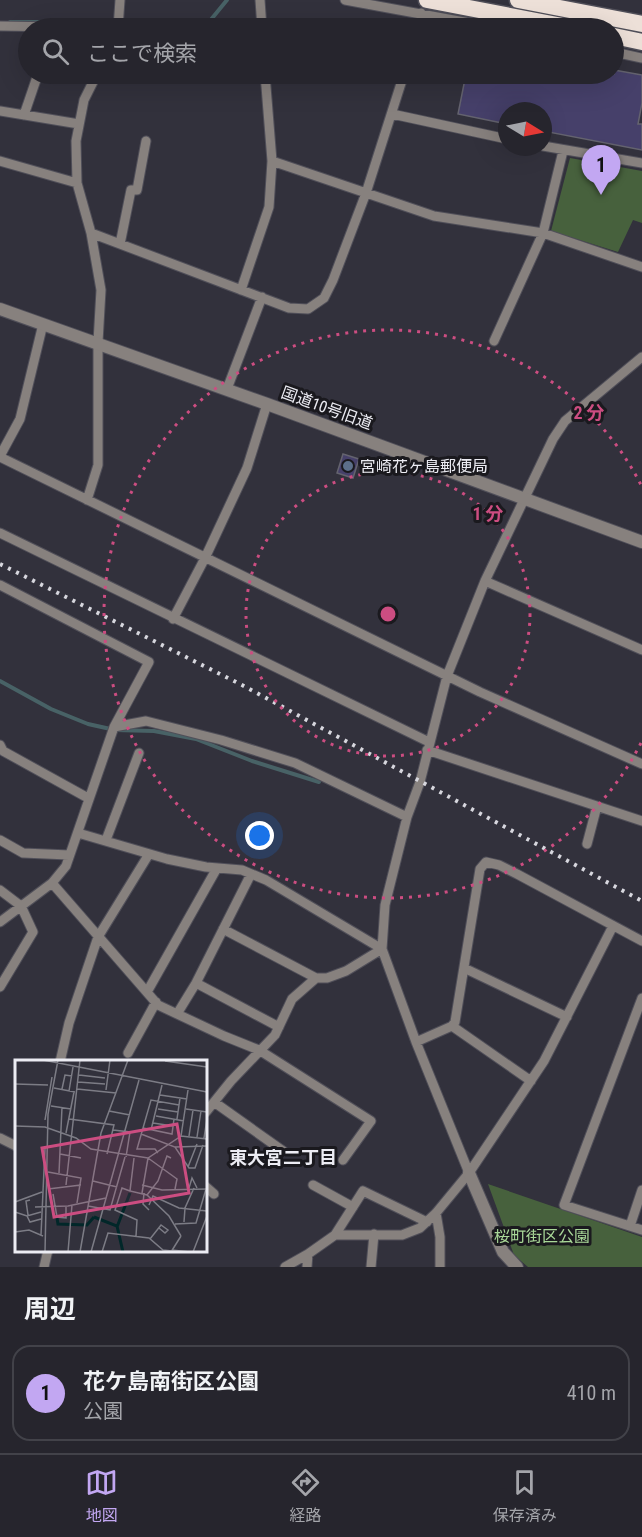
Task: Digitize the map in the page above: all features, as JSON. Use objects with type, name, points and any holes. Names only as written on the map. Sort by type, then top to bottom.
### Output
[{"type":"highway","points":[[518,0],[611,18]]},
{"type":"highway","points":[[424,6],[505,18]]},
{"type":"highway","points":[[624,21],[642,24]]},
{"type":"highway","points":[[624,38],[642,42]]},
{"type":"street","points":[[118,18],[120,0]]},
{"type":"street","points":[[260,0],[261,18]]},
{"type":"street","points":[[345,0],[424,6],[464,18]]},
{"type":"street","points":[[0,26],[18,26]]},
{"type":"street","points":[[624,54],[642,58]]},
{"type":"street","points":[[24,115],[35,84]]},
{"type":"street","points":[[87,500],[98,465],[98,342],[101,290],[91,233],[77,183],[76,141],[84,100],[92,84]]},
{"type":"street","points":[[242,290],[269,207],[272,161],[266,84]]},
{"type":"street","points":[[91,233],[289,308],[308,309],[324,298],[333,280],[366,193],[401,84]]},
{"type":"street","points":[[0,111],[79,124]]},
{"type":"street","points":[[392,114],[498,137]]},
{"type":"street","points":[[120,244],[131,190],[137,190],[146,141]]},
{"type":"street","points":[[552,148],[642,163]]},
{"type":"street","points":[[494,341],[543,233],[564,151]]},
{"type":"street","points":[[0,161],[77,183]]},
{"type":"street","points":[[272,161],[434,216],[543,233],[642,267]]},
{"type":"street","points":[[227,389],[262,297]]},
{"type":"street","name":"国道10号旧道","points":[[0,309],[98,342],[642,542]]},
{"type":"street","points":[[43,324],[20,419],[0,456],[447,676],[642,764]]},
{"type":"street","points":[[517,1267],[503,1251],[469,1173],[416,1042],[382,949],[385,904],[447,676],[485,582],[553,439],[565,421],[642,357]]},
{"type":"street","points":[[173,619],[205,558],[247,468],[267,404]]},
{"type":"street","points":[[0,533],[428,746],[642,821]]},
{"type":"street","points":[[485,582],[642,650]]},
{"type":"street","points":[[0,585],[150,662],[114,727],[66,866],[52,883],[0,921]]},
{"type":"street","points":[[114,727],[146,721],[221,740],[296,763],[407,817]]},
{"type":"street","points":[[0,745],[3,751],[88,798]]},
{"type":"street","points":[[106,840],[139,753]]},
{"type":"street","points":[[587,844],[597,806]]},
{"type":"street","points":[[78,833],[167,860],[242,870],[266,880],[382,949]]},
{"type":"street","points":[[0,840],[23,853],[69,855]]},
{"type":"street","points":[[60,1060],[69,1023],[98,937],[149,854]]},
{"type":"street","points":[[416,1042],[452,1026],[455,1022],[480,869],[486,862],[499,865],[517,874],[642,941]]},
{"type":"street","points":[[147,992],[217,868]]},
{"type":"street","points":[[177,1014],[196,983],[251,874]]},
{"type":"street","points":[[52,883],[156,1002],[224,1036],[260,1050],[371,1120],[343,1160]]},
{"type":"street","points":[[0,890],[21,906],[33,932],[0,987]]},
{"type":"street","points":[[335,1235],[402,1235],[420,1228],[436,1213],[469,1173],[544,1061],[613,926]]},
{"type":"street","points":[[224,929],[316,978],[327,978],[346,971],[382,949]]},
{"type":"street","points":[[464,968],[567,1017]]},
{"type":"street","points":[[207,1111],[275,1035],[292,999],[316,978]]},
{"type":"street","points":[[196,983],[279,1026]]},
{"type":"street","points":[[642,998],[638,1019],[564,1205],[642,1230]]},
{"type":"street","points":[[128,1053],[156,1002]]},
{"type":"street","points":[[452,1026],[531,1081]]},
{"type":"street","points":[[214,1101],[283,1151]]},
{"type":"street","points":[[0,1138],[15,1146]]},
{"type":"street","points":[[313,1185],[353,1206]]},
{"type":"street","points":[[207,1188],[214,1194]]},
{"type":"street","points":[[630,1226],[642,1190]]},
{"type":"street","points":[[285,1267],[335,1235],[363,1191],[426,1222]]},
{"type":"street","points":[[436,1213],[440,1237],[440,1267]]},
{"type":"street","points":[[371,1267],[374,1234]]},
{"type":"street","points":[[44,1267],[48,1252]]},
{"type":"street","points":[[307,1267],[308,1254]]},
{"type":"green space","points":[[570,158],[642,171],[642,223],[633,220],[618,252],[551,231]]},
{"type":"green space","name":"桜町街区公園","points":[[488,1184],[642,1237],[642,1267],[528,1267],[514,1255]]},
{"type":"building","points":[[624,72],[642,75],[642,103],[638,124],[642,124],[642,150],[552,133],[552,102],[498,102],[498,122],[458,114],[464,84],[624,84]]},
{"type":"building","name":"宮崎花ヶ島郵便局","points":[[343,454],[359,459],[353,478],[337,473]]},
{"type":"waterway","points":[[212,18],[227,0]]},
{"type":"waterway","points":[[10,22],[18,22]]},
{"type":"waterway","points":[[0,681],[51,709],[88,724],[115,730],[154,731],[196,739],[252,761],[319,782]]},
{"type":"railway","points":[[0,564],[242,685],[642,901]]},
{"type":"place","name":"花ケ島南街区公園","points":[[601,195]]},
{"type":"place","name":"宮崎花ヶ島郵便局","points":[[348,466]]},
{"type":"district","name":"東大宮二丁目","points":[[283,1157]]}]
